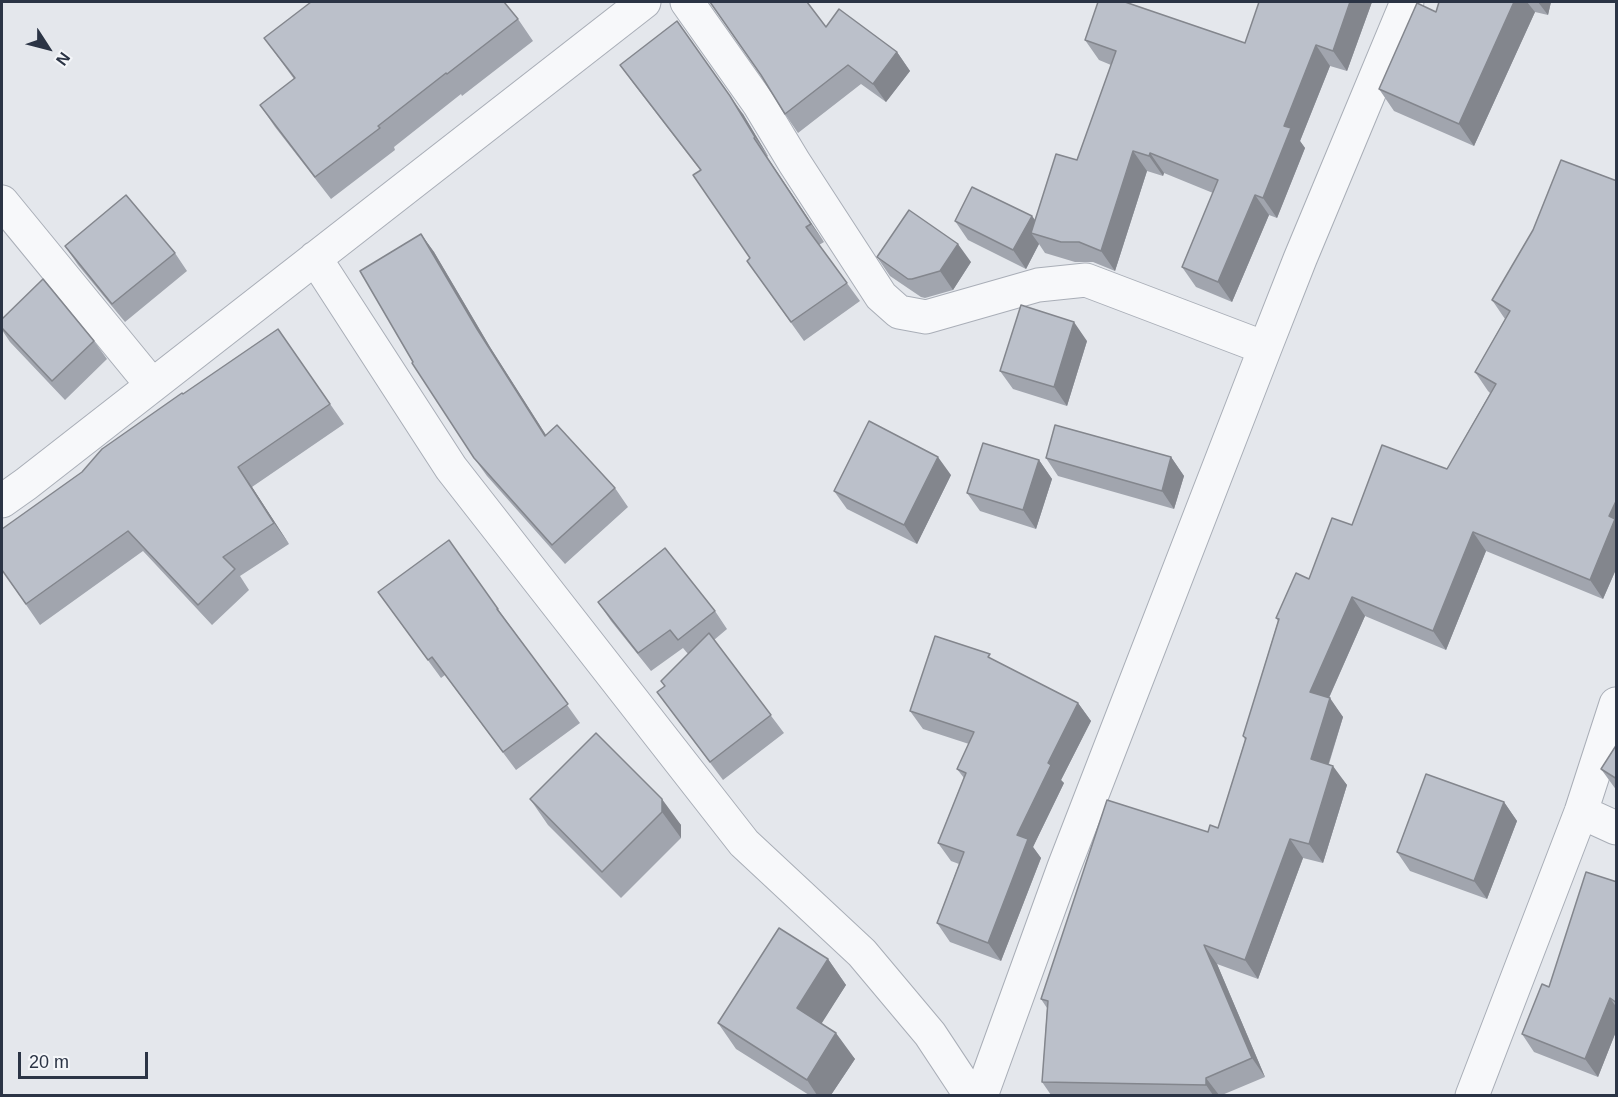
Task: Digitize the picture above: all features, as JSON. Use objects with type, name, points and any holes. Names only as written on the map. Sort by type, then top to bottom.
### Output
[{"type":"street","points":[[687,2],[759,104],[881,296],[899,312],[926,317],[1038,285],[1086,280],[1265,348]]},
{"type":"street","points":[[981,1095],[1064,867],[1265,348],[1407,2]]},
{"type":"street","points":[[2,501],[315,258],[631,6]]},
{"type":"street","points":[[2,202],[152,385]]},
{"type":"street","points":[[315,258],[451,468],[744,843],[862,953],[930,1034],[971,1095]]},
{"type":"street","points":[[1472,1095],[1581,812],[1617,704]]},
{"type":"street","points":[[1581,812],[1617,828]]},
{"type":"building","points":[[311,2],[504,2],[518,19],[315,177],[260,105],[295,78],[264,38]]},
{"type":"building","points":[[710,2],[807,2],[826,27],[839,9],[897,52],[873,84],[848,65],[785,114]]},
{"type":"building","points":[[1098,2],[1125,2],[1245,43],[1259,2],[1350,2],[1333,51],[1316,45],[1284,126],[1291,128],[1263,198],[1255,195],[1218,282],[1182,267],[1218,180],[1150,153],[1149,156],[1133,151],[1101,251],[1079,242],[1061,242],[1031,233],[1056,154],[1077,160],[1116,51],[1085,40]]},
{"type":"building","points":[[1439,2],[1514,2],[1459,124],[1379,89],[1417,3],[1436,12]]},
{"type":"building","points":[[677,21],[730,96],[754,138],[811,224],[806,227],[847,283],[791,322],[747,261],[750,258],[693,175],[701,170],[620,65]]},
{"type":"building","points":[[1561,160],[1617,181],[1617,499],[1609,516],[1615,519],[1590,580],[1473,532],[1433,631],[1352,597],[1310,692],[1330,698],[1311,759],[1333,766],[1309,844],[1290,839],[1245,960],[1204,945],[1252,1058],[1206,1078],[1206,1085],[1042,1082],[1048,1001],[1041,999],[1107,800],[1208,832],[1210,825],[1218,828],[1279,619],[1276,618],[1296,573],[1309,579],[1332,518],[1352,525],[1382,445],[1447,469],[1496,384],[1475,372],[1510,311],[1492,300],[1533,230]]},
{"type":"building","points":[[972,187],[1032,216],[1013,250],[955,221]]},
{"type":"building","points":[[126,195],[175,253],[112,304],[65,246]]},
{"type":"building","points":[[909,210],[958,244],[940,271],[912,279],[908,279],[877,257]]},
{"type":"building","points":[[421,234],[477,329],[545,436],[557,425],[615,488],[552,545],[474,458],[412,363],[360,271]]},
{"type":"building","points":[[43,279],[94,341],[52,381],[2,328],[2,319]]},
{"type":"building","points":[[1021,305],[1074,322],[1054,387],[1000,371]]},
{"type":"building","points":[[278,329],[330,404],[238,467],[274,523],[223,557],[235,569],[198,605],[128,531],[26,604],[2,570],[2,529],[82,472],[102,449]]},
{"type":"building","points":[[869,421],[938,457],[904,525],[834,491]]},
{"type":"building","points":[[1055,425],[1171,457],[1162,491],[1046,458]]},
{"type":"building","points":[[983,443],[1039,460],[1023,510],[967,493]]},
{"type":"building","points":[[449,540],[568,704],[503,752],[432,657],[428,660],[378,592]]},
{"type":"building","points":[[665,548],[715,611],[678,640],[670,630],[638,653],[598,602]]},
{"type":"building","points":[[709,633],[771,715],[710,762],[657,692],[665,686],[661,681]]},
{"type":"building","points":[[935,636],[990,654],[988,657],[1078,703],[1048,763],[1051,765],[1017,835],[1028,839],[988,943],[937,923],[964,852],[938,843],[966,773],[957,769],[974,732],[910,711]]},
{"type":"building","points":[[596,733],[662,799],[662,812],[602,872],[530,799]]},
{"type":"building","points":[[1617,744],[1617,779],[1601,769]]},
{"type":"building","points":[[1426,774],[1504,802],[1474,881],[1397,852]]},
{"type":"building","points":[[1586,872],[1617,882],[1617,1003],[1610,998],[1585,1059],[1522,1034],[1542,984],[1549,987]]},
{"type":"building","points":[[779,928],[828,959],[797,1008],[836,1033],[807,1080],[718,1023]]}]
